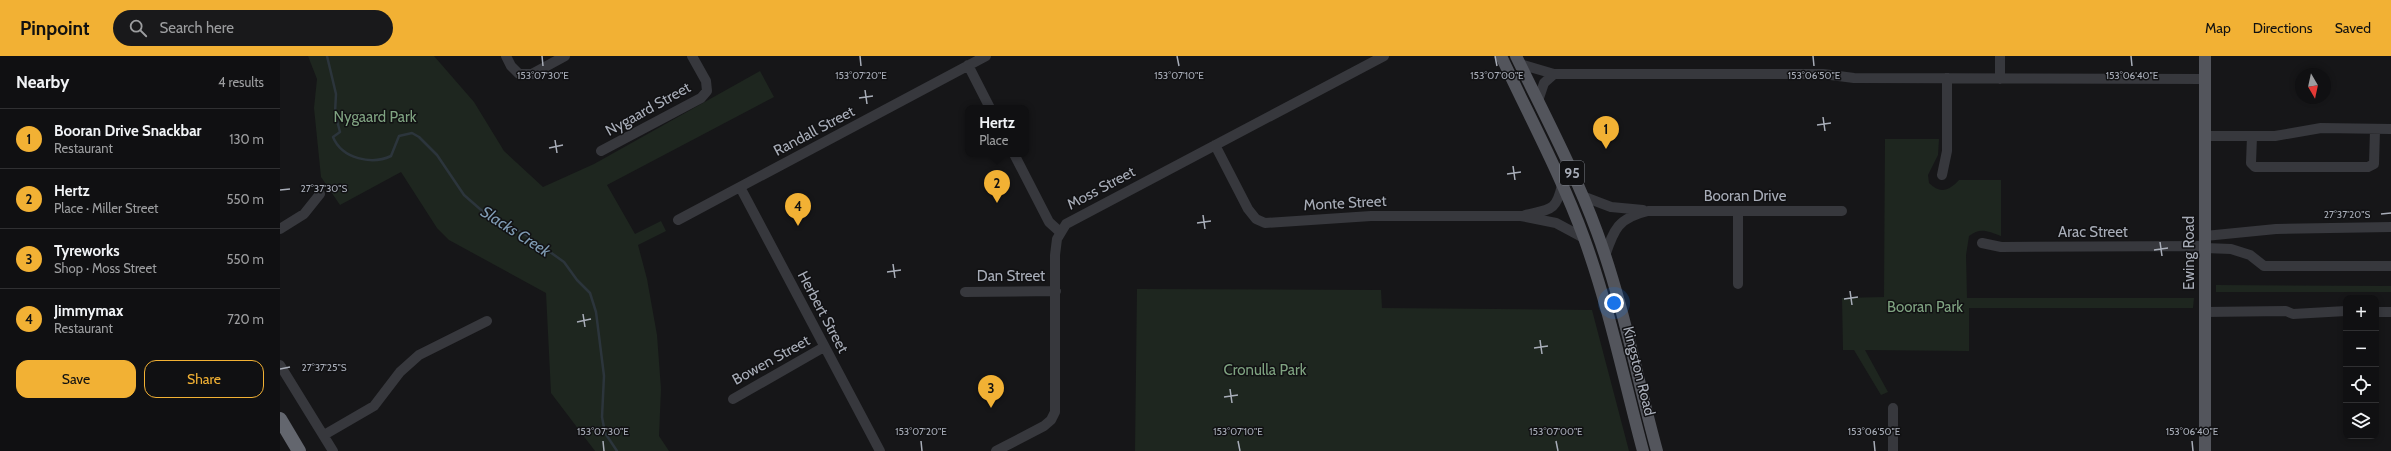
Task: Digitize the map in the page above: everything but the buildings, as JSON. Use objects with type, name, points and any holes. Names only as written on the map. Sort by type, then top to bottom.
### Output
[{"type":"highway","points":[[280,419],[300,451]]},
{"type":"main road","name":"Kingston Road","points":[[1501,56],[1562,185],[1584,238],[1600,287],[1643,451]]},
{"type":"main road","name":"Ewing Road","points":[[2205,56],[2205,451]]},
{"type":"main road","name":"Kingston Road","points":[[1518,60],[1582,196],[1605,256],[1657,451]]},
{"type":"street","points":[[506,56],[511,66],[519,74],[532,74],[565,56]]},
{"type":"street","name":"Nygaard Street","points":[[601,151],[701,98],[707,91],[706,81],[692,56]]},
{"type":"street","name":"Randall Street","points":[[678,220],[986,56]]},
{"type":"street","name":"Moss Street","points":[[996,451],[1044,426],[1051,420],[1055,412],[1056,255],[1060,232],[1066,224],[1384,56]]},
{"type":"street","points":[[2000,56],[2000,79]]},
{"type":"street","points":[[1518,60],[1554,74],[1823,74],[1854,78],[2205,79]]},
{"type":"street","points":[[968,65],[988,105]]},
{"type":"street","points":[[1538,101],[1544,83],[1554,74]]},
{"type":"street","points":[[1942,175],[1947,151],[1947,78]]},
{"type":"street","points":[[2205,136],[2275,136],[2321,128],[2375,130],[2391,129]]},
{"type":"street","points":[[2252,136],[2251,163],[2255,167],[2368,167],[2374,164],[2375,130]]},
{"type":"street","name":"Monte Street","points":[[1215,144],[1248,209],[1256,219],[1265,223],[1371,216],[1521,216],[1546,211],[1554,207],[1559,200],[1562,185]]},
{"type":"street","points":[[1016,157],[1049,222],[1060,232]]},
{"type":"street","name":"Herbert Street","points":[[740,187],[880,451]]},
{"type":"street","points":[[280,229],[304,214],[320,194]]},
{"type":"street","name":"Booran Drive","points":[[1582,196],[1611,207],[1648,211],[1842,211]]},
{"type":"street","points":[[1738,210],[1738,284]]},
{"type":"street","name":"Booran Drive","points":[[1605,256],[1611,237],[1618,225],[1631,216],[1648,211]]},
{"type":"street","name":"Monte Street","points":[[1521,216],[1556,223],[1584,238]]},
{"type":"street","points":[[2205,244],[2276,229],[2391,227]]},
{"type":"street","name":"Arac Street","points":[[1982,243],[2001,247],[2205,244]]},
{"type":"street","points":[[2205,244],[2231,249],[2250,255],[2264,266],[2391,266]]},
{"type":"street","name":"Dan Street","points":[[965,292],[1056,291]]},
{"type":"street","points":[[2205,312],[2286,311],[2293,314],[2343,311]]},
{"type":"street","points":[[2379,312],[2391,312]]},
{"type":"street","points":[[324,435],[374,406],[400,372],[419,355],[487,321]]},
{"type":"street","name":"Bowen Street","points":[[733,399],[824,347]]},
{"type":"street","points":[[280,365],[333,451]]},
{"type":"street","points":[[1893,408],[1893,451]]},
{"type":"green space","name":"Nygaard Park","points":[[308,56],[434,56],[474,102],[504,151],[543,187],[594,164],[760,71],[774,97],[607,185],[635,234],[661,221],[666,231],[638,245],[647,279],[657,335],[661,389],[659,436],[669,451],[595,451],[551,393],[546,293],[449,240],[437,228],[401,172],[340,205],[321,177],[314,108],[317,79]]},
{"type":"green space","name":"Booran Park","points":[[1885,139],[1939,139],[1938,155],[1928,175],[1929,183],[1937,189],[1948,189],[1959,180],[2001,180],[2001,236],[1988,231],[1981,231],[1973,233],[1969,236],[1966,255],[1967,298],[2194,298],[2193,308],[1969,308],[1969,351],[1865,350],[1888,392],[1881,395],[1854,350],[1843,350],[1842,298],[1884,297]]},
{"type":"green space","points":[[2216,285],[2391,286],[2391,292],[2216,292]]},
{"type":"green space","name":"Cronulla Park","points":[[1137,289],[1381,290],[1382,308],[1592,310],[1629,451],[1135,451]]},
{"type":"waterway","name":"Slacks Creek","points":[[327,56],[336,94],[335,113],[340,132],[333,137],[337,145],[343,151],[350,155],[367,160],[383,159],[391,156],[399,136],[412,133],[419,137],[437,155],[464,195],[488,216],[509,225],[529,237],[564,262],[577,280],[590,293],[596,312],[604,376],[602,417],[605,433],[617,451]]},
{"type":"place","name":"Booran Drive Snackbar","points":[[1606,149]]},
{"type":"place","name":"Hertz","points":[[997,203]]},
{"type":"place","name":"Jimmymax","points":[[798,226]]},
{"type":"place","name":"Tyreworks","points":[[991,408]]}]
